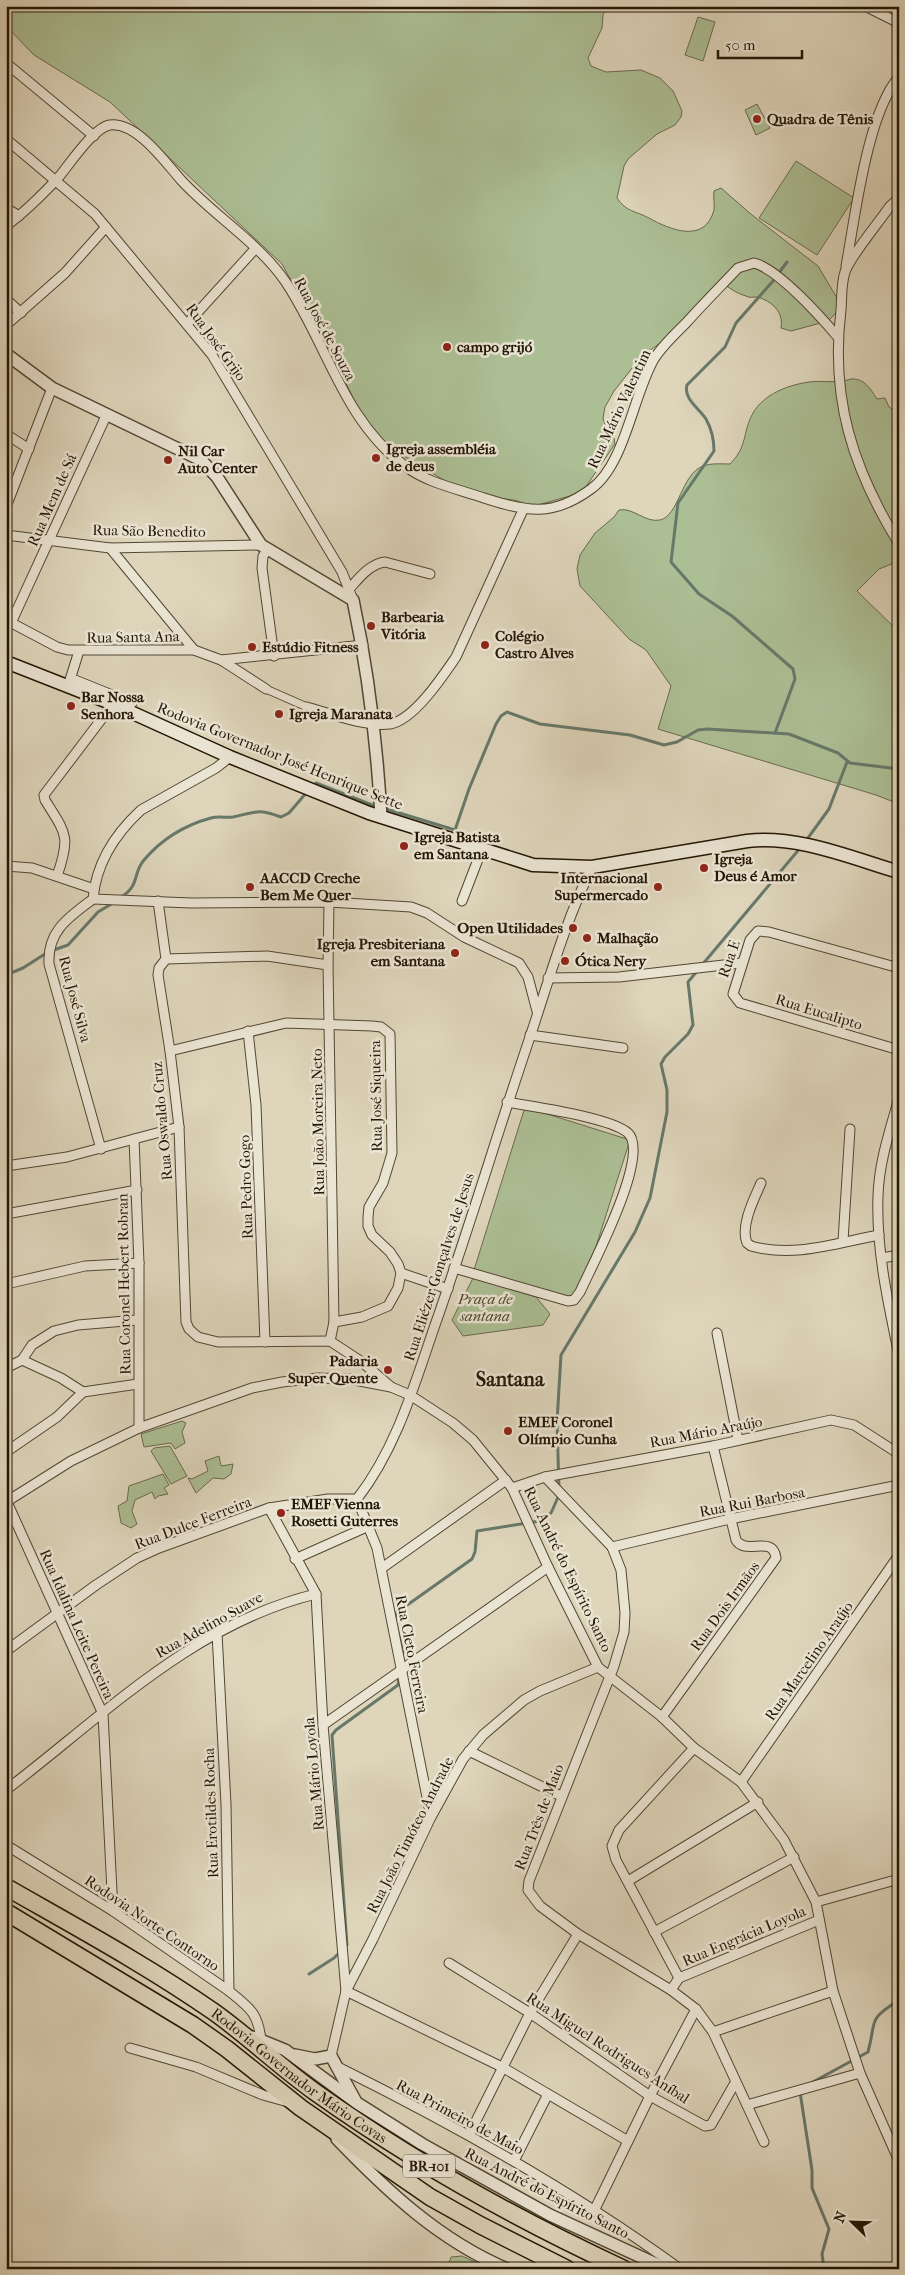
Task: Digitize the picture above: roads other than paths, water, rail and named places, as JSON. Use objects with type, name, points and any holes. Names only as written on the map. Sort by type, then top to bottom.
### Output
[{"type":"highway","name":"Rodovia Governador Mário Covas","points":[[6,1887],[170,1984],[238,2031],[314,2091],[429,2166],[492,2203],[624,2269]]},
{"type":"highway","name":"Rodovia Governador Mário Covas","points":[[6,1912],[193,2025],[227,2049],[295,2104],[430,2197],[480,2225],[567,2269]]},
{"type":"main road","name":"Rodovia Governador José Henrique Sette","points":[[6,662],[72,684],[230,756],[381,817],[533,866],[592,868],[747,841],[770,839],[838,854],[899,872]]},
{"type":"street","points":[[866,6],[899,23]]},
{"type":"street","points":[[6,63],[94,136]]},
{"type":"street","points":[[899,77],[885,100],[872,135],[845,272],[837,336],[839,393],[846,425],[871,495],[899,544]]},
{"type":"street","name":"Rua José de Souza","points":[[6,226],[19,216],[56,179],[94,136],[106,126],[116,125],[131,130],[146,141],[197,197],[255,249],[284,279],[359,419],[388,451],[406,467],[431,481],[523,510]]},
{"type":"street","name":"Rua José Grijo","points":[[6,139],[96,214],[212,355],[231,384],[350,588],[354,600]]},
{"type":"street","points":[[845,272],[890,206],[899,198]]},
{"type":"street","points":[[6,208],[19,216]]},
{"type":"street","points":[[6,325],[65,273],[106,227]]},
{"type":"street","points":[[187,324],[255,249]]},
{"type":"street","name":"Rua Mário Valentim","points":[[523,510],[540,511],[559,507],[594,488],[601,481],[609,469],[622,441],[654,359],[738,268],[754,262],[766,268],[820,317],[837,336]]},
{"type":"street","points":[[6,299],[21,313]]},
{"type":"street","points":[[6,354],[52,388],[106,416],[201,460],[217,477],[265,547],[354,600],[363,645],[374,723],[381,817]]},
{"type":"street","points":[[7,502],[52,388]]},
{"type":"street","name":"Rua Mem de Sá","points":[[9,622],[50,540],[106,416]]},
{"type":"street","points":[[6,434],[29,449]]},
{"type":"street","points":[[374,723],[390,724],[401,720],[411,713],[444,675],[464,641],[523,510]]},
{"type":"street","name":"Rua São Benedito","points":[[6,536],[110,548],[265,547]]},
{"type":"street","points":[[265,547],[262,568],[274,656]]},
{"type":"street","points":[[110,548],[194,650]]},
{"type":"street","points":[[350,588],[372,566],[379,563],[385,562],[430,574]]},
{"type":"street","points":[[9,622],[57,647],[79,651]]},
{"type":"street","name":"Rua Santa Ana","points":[[221,660],[274,656],[363,645]]},
{"type":"street","name":"Rua Santa Ana","points":[[72,684],[79,651],[194,650],[221,660],[266,689],[307,707],[374,723]]},
{"type":"street","points":[[72,684],[132,703]]},
{"type":"street","points":[[57,876],[66,843],[65,831],[45,800],[44,795],[113,704]]},
{"type":"street","points":[[230,756],[216,768],[159,798],[136,814],[107,852],[94,889],[93,899],[191,903],[329,902],[411,907],[427,912],[464,937],[523,966],[531,987],[537,1013]]},
{"type":"street","points":[[462,901],[482,849]]},
{"type":"street","points":[[6,866],[32,868],[94,889]]},
{"type":"street","name":"Rua Eliézer Gonçalves de Jesus","points":[[357,1499],[371,1480],[389,1447],[410,1395],[448,1289],[564,928],[592,868]]},
{"type":"street","name":"Rua José Silva","points":[[93,899],[68,918],[55,934],[48,954],[49,964],[101,1149]]},
{"type":"street","name":"Rua Oswaldo Cruz","points":[[158,901],[166,959],[159,968],[158,975],[179,1127],[186,1322],[189,1329],[198,1337],[218,1342],[265,1342]]},
{"type":"street","name":"Rua João Moreira Neto","points":[[329,902],[328,965],[334,1322],[330,1341]]},
{"type":"street","name":"Rua E","points":[[734,998],[733,989],[741,963],[750,940],[758,932],[768,932],[899,968]]},
{"type":"street","points":[[166,959],[267,956],[328,965]]},
{"type":"street","points":[[548,978],[619,977],[741,963]]},
{"type":"street","name":"Rua Eucalipto","points":[[734,998],[740,1003],[899,1050]]},
{"type":"street","name":"Rua José Siqueira","points":[[170,1051],[286,1023],[330,1023],[381,1027],[390,1034],[392,1152],[383,1183],[369,1207],[368,1226],[375,1239],[390,1252],[398,1264],[401,1273]]},
{"type":"street","name":"Rua Pedro Gogo","points":[[248,1031],[256,1104],[265,1342]]},
{"type":"street","points":[[530,1035],[623,1048]]},
{"type":"street","points":[[899,1098],[885,1146],[878,1194],[879,1235],[897,1333],[899,1355]]},
{"type":"street","points":[[454,1268],[568,1301],[574,1300],[580,1292],[630,1177],[633,1144],[626,1131],[598,1120],[507,1102]]},
{"type":"street","points":[[6,1166],[67,1157],[179,1127]]},
{"type":"street","points":[[843,1241],[850,1129]]},
{"type":"street","name":"Rua Coronel Hebert Robran","points":[[134,1139],[139,1263],[137,1320],[140,1353],[138,1384],[139,1428]]},
{"type":"street","points":[[761,1183],[748,1218],[745,1234],[747,1243],[760,1248],[806,1250],[879,1235]]},
{"type":"street","points":[[6,1214],[136,1190]]},
{"type":"street","points":[[882,1258],[899,1255]]},
{"type":"street","points":[[6,1284],[85,1266],[139,1263]]},
{"type":"street","points":[[334,1322],[362,1317],[388,1306],[398,1288],[401,1273],[448,1289]]},
{"type":"street","points":[[6,1368],[22,1360],[32,1345],[54,1331],[78,1325],[137,1320]]},
{"type":"street","points":[[717,1333],[738,1440]]},
{"type":"street","points":[[265,1342],[330,1341],[362,1362],[391,1387]]},
{"type":"street","points":[[22,1360],[61,1378],[83,1392]]},
{"type":"street","name":"Rua André do Espírito Santo","points":[[6,1502],[71,1461],[139,1428],[252,1388],[282,1382],[318,1378],[349,1379],[391,1387],[410,1395],[453,1423],[473,1440],[512,1488],[548,1567],[598,1668],[662,1717],[694,1748],[741,1782],[758,1802],[794,1857],[816,1902],[833,1991],[860,2073],[899,2161]]},
{"type":"street","points":[[6,1452],[57,1417],[83,1392],[138,1384]]},
{"type":"street","name":"Rua Mário Araújo","points":[[512,1488],[545,1477],[713,1446],[831,1420],[840,1420],[854,1425],[899,1454]]},
{"type":"street","name":"Rua Dois Irmãos","points":[[662,1717],[776,1558],[774,1549],[769,1546],[740,1545],[736,1540],[713,1446]]},
{"type":"street","points":[[545,1477],[612,1547]]},
{"type":"street","points":[[382,1568],[506,1480]]},
{"type":"street","name":"Rua Rui Barbosa","points":[[612,1547],[730,1519],[899,1485]]},
{"type":"street","name":"Rua Dulce Ferreira","points":[[6,1651],[96,1585],[137,1558],[182,1539],[269,1508],[319,1500],[357,1499]]},
{"type":"street","name":"Rua Cleto Ferreira","points":[[357,1499],[369,1526],[382,1568],[431,1817]]},
{"type":"street","name":"Rua Idalina Leite Pereira","points":[[6,1502],[103,1714],[113,1911]]},
{"type":"street","name":"Rua Mário Loyola","points":[[269,1508],[295,1559],[316,1594],[323,1725],[346,1991]]},
{"type":"street","points":[[295,1559],[369,1526]]},
{"type":"street","name":"Rua Três de Maio","points":[[612,1547],[621,1570],[625,1612],[624,1632],[614,1666],[561,1796],[529,1881],[528,1890],[540,1906],[578,1934],[670,1990],[696,2009],[713,2032],[764,2142]]},
{"type":"street","name":"Rua Marcelino Araújo","points":[[741,1782],[899,1555]]},
{"type":"street","points":[[323,1725],[548,1567]]},
{"type":"street","name":"Rua Adelino Suave","points":[[6,1790],[156,1670],[183,1652],[280,1602],[316,1594]]},
{"type":"street","name":"Rua Erotildes Rocha","points":[[218,1634],[226,1804],[229,1991]]},
{"type":"street","name":"Rua João Timóteo Andrade","points":[[346,1991],[374,1939],[431,1817],[470,1751],[499,1720],[524,1700],[540,1691],[598,1668]]},
{"type":"street","points":[[670,1990],[679,1978],[613,1853],[614,1839],[694,1748]]},
{"type":"street","points":[[470,1751],[561,1796]]},
{"type":"street","points":[[628,1881],[758,1802]]},
{"type":"street","name":"Rodovia Norte Contorno","points":[[6,1845],[113,1911],[229,1991],[256,2016],[261,2040]]},
{"type":"street","points":[[654,1932],[794,1857]]},
{"type":"street","points":[[816,1902],[899,1879]]},
{"type":"street","name":"Rua Engrácia Loyola","points":[[679,1978],[819,1920]]},
{"type":"street","points":[[469,2135],[530,2013],[578,1934]]},
{"type":"street","name":"Rua Miguel Rodrigues Aníbal","points":[[450,1963],[530,2013],[650,2096],[708,2126],[735,2083]]},
{"type":"street","points":[[357,2103],[333,2060],[346,1991],[502,2067],[628,2141]]},
{"type":"street","points":[[713,2032],[833,1991]]},
{"type":"street","points":[[594,2210],[650,2096],[696,2009]]},
{"type":"street","name":"Rua André do Espírito Santo","points":[[238,2031],[285,2050],[357,2103],[422,2144],[550,2215],[667,2269]]},
{"type":"street","points":[[130,2048],[196,2067],[262,2095],[295,2104]]},
{"type":"street","points":[[285,2050],[303,2058],[333,2060]]},
{"type":"street","name":"Rua Primeiro de Maio","points":[[333,2060],[514,2161],[594,2210],[680,2269]]},
{"type":"street","points":[[747,2105],[860,2073]]},
{"type":"street","points":[[514,2161],[548,2094]]},
{"type":"street","name":"Rodovia Governador Mário Covas","points":[[319,2121],[386,2190],[404,2205],[458,2243],[507,2269]]},
{"type":"waterway","points":[[775,733],[795,679],[793,669],[732,616],[699,594],[671,562],[678,503],[714,451],[709,426],[706,419],[687,395],[687,385],[725,347],[736,323],[787,262]]},
{"type":"waterway","points":[[383,808],[455,830],[469,789],[496,724],[501,716],[507,712],[540,724],[630,735],[664,745],[677,742],[698,730],[707,729],[789,734],[838,753],[850,763],[899,769]]},
{"type":"waterway","points":[[805,842],[829,809],[847,762]]},
{"type":"waterway","points":[[312,787],[316,783],[377,807]]},
{"type":"waterway","points":[[120,898],[131,889],[140,865],[144,860],[158,846],[183,829],[216,817],[233,817],[257,812],[267,812],[281,817],[289,813],[307,792]]},
{"type":"waterway","points":[[702,965],[801,847]]},
{"type":"waterway","points":[[6,975],[23,968],[48,952],[68,945],[98,912],[113,903]]},
{"type":"waterway","points":[[559,1488],[557,1422],[561,1355],[635,1232],[650,1198],[667,1112],[667,1090],[661,1064],[665,1057],[688,1034],[693,1025],[688,982],[698,970]]},
{"type":"waterway","points":[[395,1619],[396,1613],[472,1559],[475,1552],[477,1531],[540,1521],[551,1513],[559,1495]]},
{"type":"waterway","points":[[397,1628],[403,1652],[402,1658]]},
{"type":"waterway","points":[[309,1974],[334,1958],[347,1945],[332,1735],[336,1730],[398,1685],[399,1677]]},
{"type":"waterway","points":[[811,2083],[868,2052],[874,2022],[882,2012],[899,2000]]},
{"type":"waterway","points":[[800,2092],[812,2170],[812,2188],[829,2229],[822,2254],[824,2269]]},
{"type":"place","name":"Quadra de Tênis","points":[[757,119]]},
{"type":"place","name":"campo grijó","points":[[447,347]]},
{"type":"place","name":"Igreja assembléia de deus","points":[[376,458]]},
{"type":"place","name":"Nil Car Auto Center","points":[[168,460]]},
{"type":"place","name":"Barbearia Vitória","points":[[371,626]]},
{"type":"place","name":"Colégio Castro Alves","points":[[485,645]]},
{"type":"place","name":"Estúdio Fitness","points":[[252,647]]},
{"type":"place","name":"Bar Nossa Senhora","points":[[71,706]]},
{"type":"place","name":"Igreja Maranata","points":[[279,714]]},
{"type":"place","name":"Igreja Batista em Santana","points":[[404,846]]},
{"type":"place","name":"Igreja Deus é Amor","points":[[704,868]]},
{"type":"place","name":"AACCD Creche Bem Me Quer","points":[[250,887]]},
{"type":"place","name":"Internacional Supermercado","points":[[658,887]]},
{"type":"place","name":"Open Utilidades","points":[[573,928]]},
{"type":"place","name":"Malhação","points":[[587,938]]},
{"type":"place","name":"Igreja Presbiteriana em Santana","points":[[455,953]]},
{"type":"place","name":"Ótica Nery","points":[[565,961]]},
{"type":"place","name":"Padaria Super Quente","points":[[388,1370]]},
{"type":"place","name":"EMEF Coronel Olímpio Cunha","points":[[508,1431]]},
{"type":"place","name":"EMEF Vienna Rosetti Guterres","points":[[281,1513]]},
{"type":"district","name":"Santana","points":[[510,1379]]},
{"type":"park label","name":"Praça de santana","points":[[485,1308]]}]
